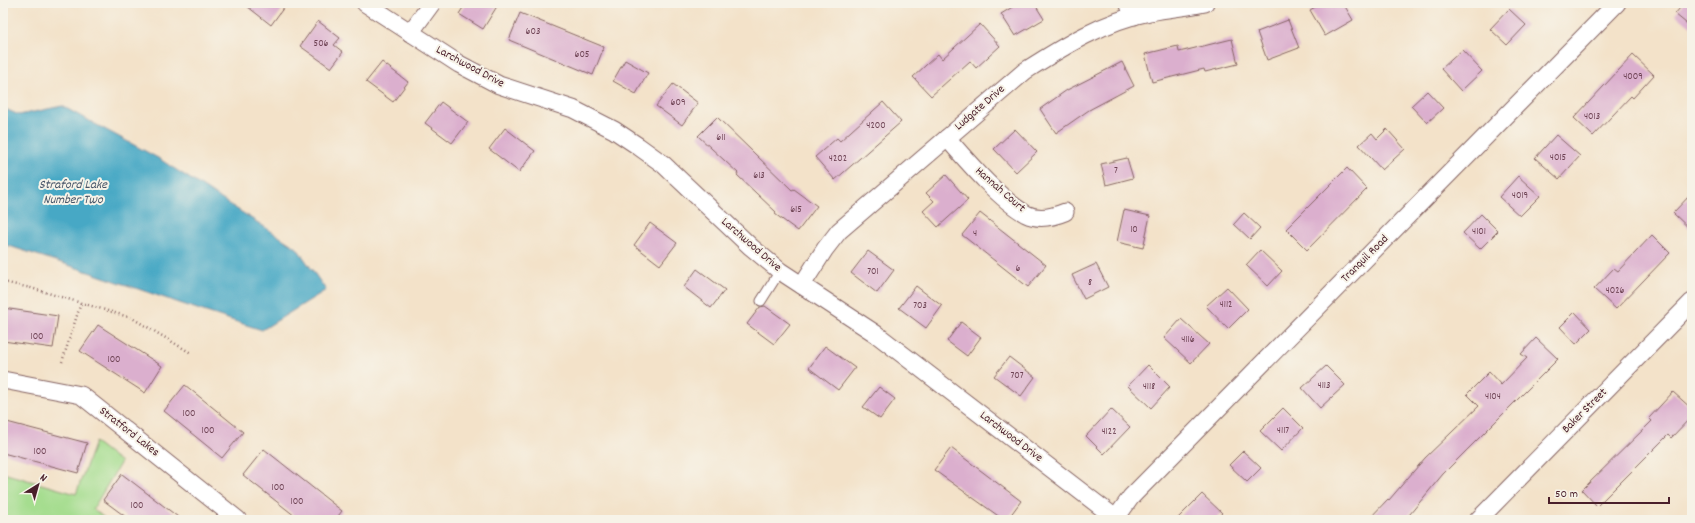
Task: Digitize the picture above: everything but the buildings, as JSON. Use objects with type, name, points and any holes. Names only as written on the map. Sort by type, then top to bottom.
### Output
[{"type":"street","name":"Larchwood Drive","points":[[365,3],[459,64],[500,85],[573,109],[614,130],[663,164],[751,247],[780,271],[876,334],[1117,519]]},
{"type":"street","points":[[410,33],[432,3]]},
{"type":"street","name":"Ludgate Drive","points":[[802,286],[825,249],[839,231],[1025,71],[1059,49],[1131,10],[1205,3]]},
{"type":"street","name":"Tranquil Road","points":[[1117,519],[1131,497],[1617,3]]},
{"type":"street","name":"Hannah Court","points":[[947,138],[988,183],[1027,214],[1041,218],[1055,216],[1065,212]]},
{"type":"street","name":"Baker Street","points":[[1478,520],[1692,302]]},
{"type":"street","name":"Stratford Lakes","points":[[3,380],[81,395],[238,520]]},
{"type":"lane","points":[[761,301],[780,271]]},
{"type":"path","points":[[3,282],[31,288],[132,318],[190,353]]},
{"type":"path","points":[[62,362],[81,303]]},
{"type":"green space","points":[[95,442],[121,462],[93,509],[107,520],[3,520],[3,473],[76,494]]},
{"type":"water","name":"Straford Lake Number Two","points":[[62,106],[158,158],[297,248],[326,290],[262,330],[3,244],[3,108],[19,115]]}]
